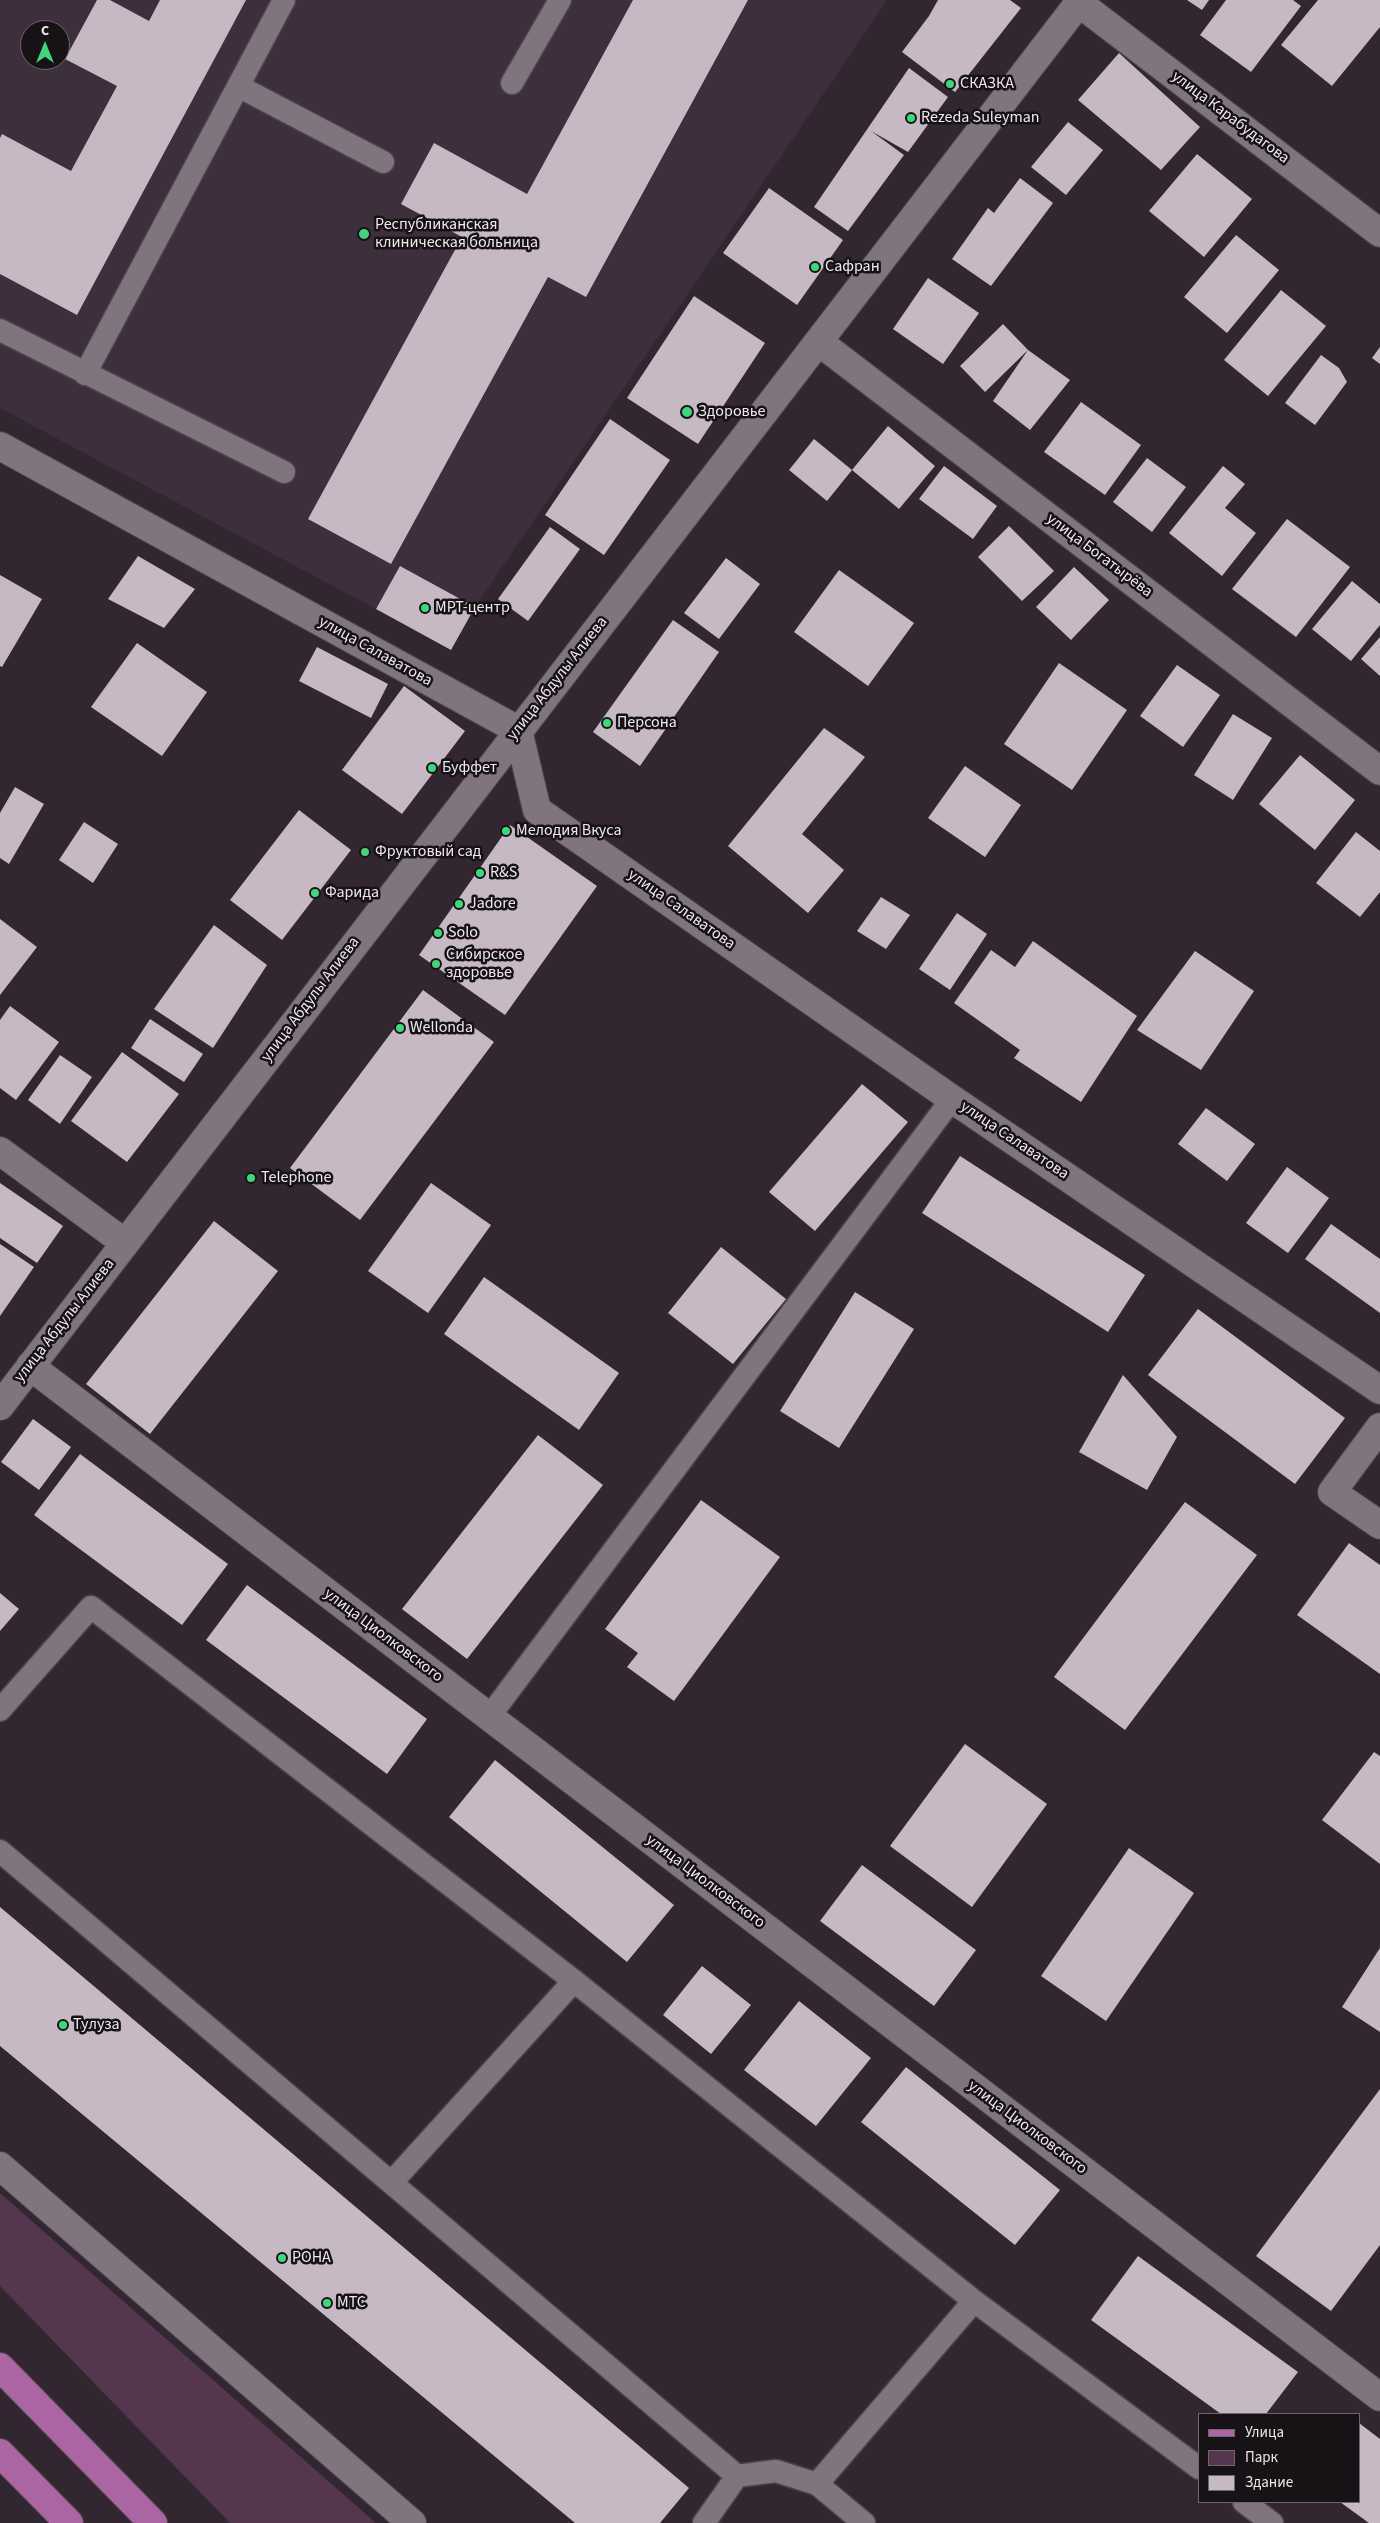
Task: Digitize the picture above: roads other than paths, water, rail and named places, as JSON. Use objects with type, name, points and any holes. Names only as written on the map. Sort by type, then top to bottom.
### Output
[{"type":"main road","points":[[0,2367],[153,2523]]},
{"type":"main road","points":[[0,2453],[69,2523]]},
{"type":"street","name":"улица Карабудагова","points":[[1080,1],[1380,233]]},
{"type":"street","name":"улица Абдулы Алиева","points":[[0,1406],[1080,1]]},
{"type":"street","name":"улица Богатырёва","points":[[819,342],[1380,771]]},
{"type":"street","name":"улица Салаватова","points":[[0,446],[518,730],[537,810],[952,1099],[1380,1390]]},
{"type":"street","points":[[0,1150],[125,1243]]},
{"type":"street","name":"улица Циолковского","points":[[30,1366],[1380,2397]]},
{"type":"street","points":[[1380,1427],[1332,1492],[1380,1525]]},
{"type":"street","points":[[0,2166],[412,2523]]},
{"type":"lane","points":[[84,374],[284,0]]},
{"type":"lane","points":[[512,83],[560,0]]},
{"type":"lane","points":[[238,86],[383,162]]},
{"type":"lane","points":[[0,330],[84,374],[284,472]]},
{"type":"lane","points":[[489,1717],[952,1099]]},
{"type":"lane","points":[[0,1710],[91,1607],[574,1981],[974,2301],[1198,2467]]},
{"type":"lane","points":[[0,1851],[737,2476]]},
{"type":"lane","points":[[392,2182],[574,1981]]},
{"type":"lane","points":[[817,2484],[974,2301]]},
{"type":"lane","points":[[704,2523],[737,2476],[776,2471],[817,2484],[864,2523]]},
{"type":"lane","points":[[1245,2503],[1272,2523]]},
{"type":"place","name":"СКАЗКА","points":[[950,84]]},
{"type":"place","name":"Rezeda Suleyman","points":[[911,118]]},
{"type":"place","name":"Республиканская клиническая больница","points":[[364,234]]},
{"type":"place","name":"Сафран","points":[[815,267]]},
{"type":"place","name":"Здоровье","points":[[687,412]]},
{"type":"place","name":"МРТ-центр","points":[[425,608]]},
{"type":"place","name":"Персона","points":[[607,723]]},
{"type":"place","name":"Буффет","points":[[432,768]]},
{"type":"place","name":"Мелодия Вкуса","points":[[506,831]]},
{"type":"place","name":"Фруктовый сад","points":[[365,852]]},
{"type":"place","name":"R&S","points":[[480,873]]},
{"type":"place","name":"Фарида","points":[[315,893]]},
{"type":"place","name":"Jadore","points":[[459,904]]},
{"type":"place","name":"Solo","points":[[438,933]]},
{"type":"place","name":"Сибирское здоровье","points":[[436,964]]},
{"type":"place","name":"Wellonda","points":[[400,1028]]},
{"type":"place","name":"Telephone","points":[[251,1178]]},
{"type":"place","name":"Тулуза","points":[[63,2025]]},
{"type":"place","name":"РОНА","points":[[282,2258]]},
{"type":"place","name":"МТС","points":[[327,2303]]}]
